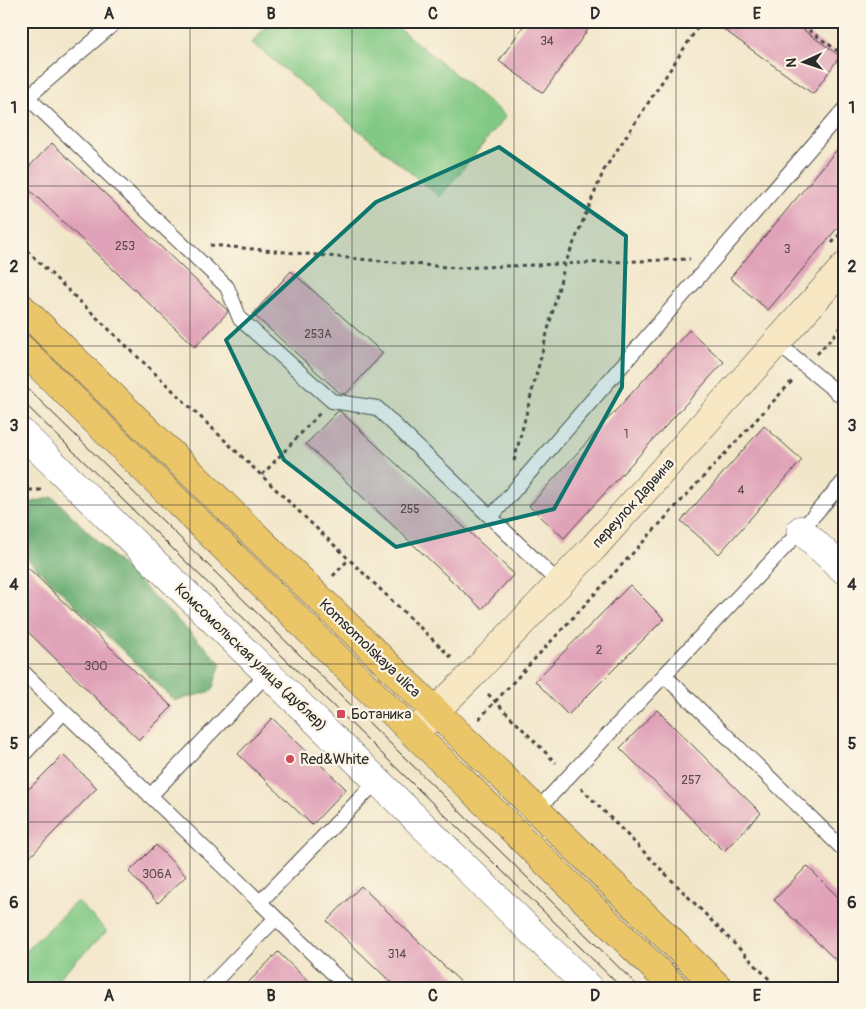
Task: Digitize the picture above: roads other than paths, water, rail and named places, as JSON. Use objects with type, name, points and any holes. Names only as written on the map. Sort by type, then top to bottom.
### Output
[{"type":"main road","name":"Komsomolskaya ulica","points":[[21,307],[719,988]]},
{"type":"main road","name":"Komsomolskaya ulica","points":[[21,348],[675,988]]},
{"type":"street","name":"переулок Дарвина","points":[[414,734],[594,547],[845,266]]},
{"type":"street","name":"Комсомольская улица (дублер)","points":[[21,432],[589,988]]},
{"type":"street","points":[[801,530],[845,571]]},
{"type":"lane","points":[[116,21],[24,97],[227,287],[240,319],[332,401],[377,408],[559,583]]},
{"type":"lane","points":[[491,517],[845,108]]},
{"type":"lane","points":[[776,342],[845,399]]},
{"type":"lane","points":[[537,810],[801,530],[845,480]]},
{"type":"lane","points":[[21,670],[348,988]]},
{"type":"lane","points":[[150,796],[268,673]]},
{"type":"lane","points":[[664,675],[845,851]]},
{"type":"lane","points":[[21,757],[64,712]]},
{"type":"lane","points":[[260,902],[377,781]]},
{"type":"lane","points":[[208,988],[276,918]]},
{"type":"tram line","points":[[21,382],[640,988]]},
{"type":"tram line","points":[[21,400],[622,988]]},
{"type":"place","name":"Ботаника","points":[[341,714]]},
{"type":"place","name":"Red&White","points":[[290,759]]}]
